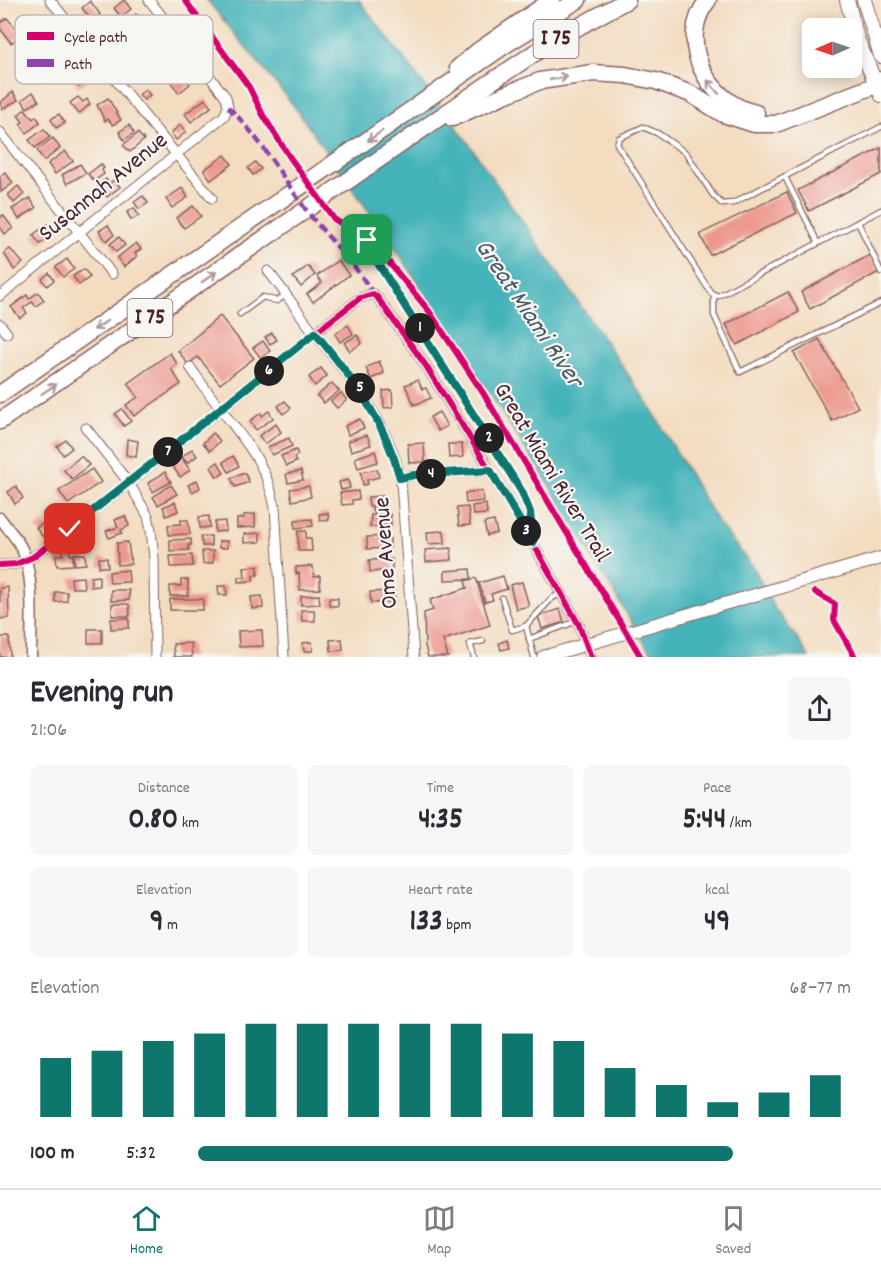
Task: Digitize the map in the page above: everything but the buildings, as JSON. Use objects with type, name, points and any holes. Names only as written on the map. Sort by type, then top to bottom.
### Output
[{"type":"highway","points":[[473,62],[552,0]]},
{"type":"highway","name":"I 75","points":[[0,394],[288,197],[423,102],[473,62],[578,0]]},
{"type":"highway","name":"I 75","points":[[0,422],[488,84],[551,42],[627,0]]},
{"type":"highway","points":[[708,0],[697,24],[695,40],[697,58],[706,79],[717,92],[744,111],[764,114],[790,111],[878,82]]},
{"type":"highway","points":[[418,132],[540,81],[593,73],[625,75],[656,81],[691,94],[723,114],[754,124],[776,124],[878,82]]},
{"type":"main road","points":[[847,0],[857,38],[878,82]]},
{"type":"main road","points":[[864,0],[881,56]]},
{"type":"main road","points":[[543,657],[881,558]]},
{"type":"street","points":[[50,0],[62,15]]},
{"type":"street","name":"Susannah Avenue","points":[[149,0],[161,15]]},
{"type":"street","name":"Susannah Avenue","points":[[0,296],[224,116],[228,107],[226,97],[213,81]]},
{"type":"street","points":[[119,84],[212,198]]},
{"type":"street","points":[[0,132],[112,274]]},
{"type":"street","name":"Ome Avenue","points":[[268,271],[361,390],[395,458],[400,478],[414,657]]},
{"type":"street","points":[[0,565],[26,561],[129,483],[360,298],[373,294],[378,297],[426,366],[490,470],[577,621],[591,657]]},
{"type":"street","points":[[0,324],[7,333]]},
{"type":"street","points":[[190,367],[252,448],[272,489],[284,657]]},
{"type":"street","points":[[86,428],[129,483],[143,505],[152,530],[155,657]]},
{"type":"street","points":[[400,478],[490,470]]},
{"type":"street","points":[[0,518],[16,539],[26,561],[30,589],[31,657]]},
{"type":"lane","points":[[881,127],[733,203],[722,204],[713,195],[686,153],[659,134],[643,127],[619,138],[617,144],[714,295],[718,296],[881,210]]},
{"type":"lane","points":[[785,177],[818,243]]},
{"type":"lane","points":[[858,222],[881,272]]},
{"type":"lane","points":[[355,233],[376,260],[522,492],[530,512],[533,543]]},
{"type":"lane","points":[[240,314],[263,297],[277,301],[286,294]]},
{"type":"lane","points":[[714,295],[714,315],[740,372],[879,304],[881,313]]},
{"type":"lane","points":[[46,514],[64,522],[70,529]]},
{"type":"lane","points":[[502,597],[512,630],[526,626],[552,598],[560,594]]},
{"type":"lane","points":[[529,639],[577,621]]},
{"type":"lane","points":[[526,626],[534,657]]},
{"type":"lane","points":[[474,657],[470,645],[483,641]]},
{"type":"water","name":"Great Miami River","points":[[207,0],[359,0],[467,141],[649,405],[716,520],[755,570],[774,608],[809,657],[653,657],[551,488],[402,258],[294,106]]},
{"type":"marked path","points":[[228,107],[259,142],[304,207],[373,294]]},
{"type":"cycle path","name":"Great Miami River Trail","points":[[185,0],[196,15]]},
{"type":"cycle path","name":"Great Miami River Trail","points":[[213,38],[249,87],[263,115],[289,156],[334,219],[367,240],[387,260],[429,311],[485,396],[641,657]]},
{"type":"cycle path","points":[[0,565],[16,564],[33,557],[325,325],[360,298],[373,294],[426,366],[516,513],[579,625],[591,657]]},
{"type":"cycle path","points":[[815,592],[835,604],[834,620],[855,657]]},
{"type":"route","points":[[70,529],[315,333],[361,390],[386,436],[400,478],[490,470],[533,543],[530,512],[522,492],[376,260],[355,233],[367,240]]}]
